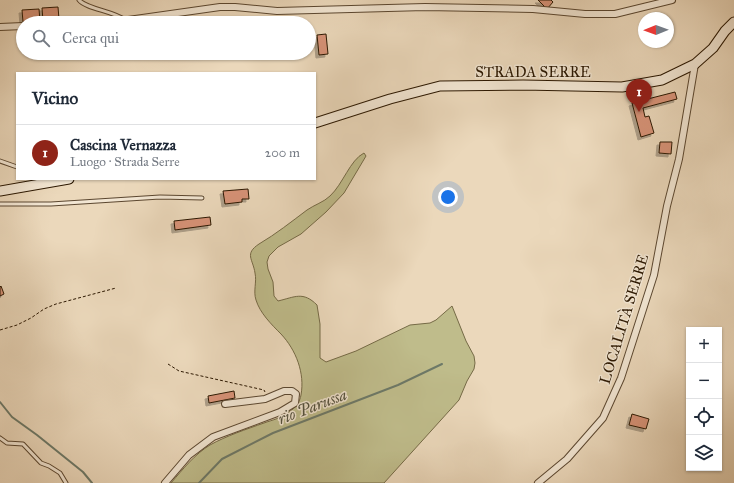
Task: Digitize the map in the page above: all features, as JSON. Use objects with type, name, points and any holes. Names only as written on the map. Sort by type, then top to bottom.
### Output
[{"type":"main road","name":"STRADA SERRE","points":[[316,123],[390,99],[440,86],[523,85],[622,87],[662,80],[695,64],[713,48],[725,31],[734,22]]},
{"type":"main road","points":[[0,191],[41,181],[55,180]]},
{"type":"street","points":[[160,16],[220,7],[277,11],[425,7],[533,9],[584,14],[615,14],[672,0]]},
{"type":"street","points":[[0,27],[16,26]]},
{"type":"street","name":"LOCALITÀ SERRE","points":[[538,483],[567,459],[603,418],[621,378],[654,274],[667,206],[679,159],[695,64]]},
{"type":"street","points":[[165,483],[189,455],[213,437],[280,412],[295,403],[296,394],[292,391],[284,391],[268,397],[225,404]]},
{"type":"lane","points":[[79,0],[84,5],[120,16]]},
{"type":"lane","points":[[0,161],[16,167]]},
{"type":"lane","points":[[0,204],[51,204],[160,197],[202,198]]},
{"type":"lane","points":[[0,438],[7,443],[23,444],[41,463],[50,466],[60,473],[66,483]]},
{"type":"path","points":[[0,330],[17,325],[56,304],[116,288]]},
{"type":"path","points":[[168,364],[179,371],[264,390],[268,397]]},
{"type":"shaded area","points":[[364,153],[366,156],[344,193],[326,212],[301,234],[278,247],[269,256],[267,262],[273,282],[274,296],[278,301],[299,296],[307,298],[317,305],[320,324],[320,358],[326,362],[356,351],[410,325],[430,323],[436,320],[452,306],[466,341],[474,356],[475,363],[474,369],[459,400],[384,483],[171,483],[194,457],[210,445],[237,433],[277,419],[293,409],[298,402],[302,387],[302,378],[298,362],[291,347],[266,318],[258,305],[255,293],[255,276],[251,254],[254,248],[259,244],[307,210],[330,196],[355,161]]},
{"type":"building","points":[[538,0],[551,0],[553,2],[547,9]]},
{"type":"building","points":[[58,7],[59,16],[43,16],[42,8]]},
{"type":"building","points":[[39,9],[40,16],[22,16],[22,10]]},
{"type":"building","points":[[326,34],[328,54],[319,55],[317,35]]},
{"type":"building","points":[[675,92],[677,99],[643,108],[645,117],[649,116],[654,133],[641,137],[632,103]]},
{"type":"building","points":[[660,142],[672,142],[671,154],[659,153]]},
{"type":"building","points":[[248,189],[249,199],[242,199],[242,202],[225,204],[223,191]]},
{"type":"building","points":[[210,217],[211,225],[175,230],[174,221]]},
{"type":"building","points":[[1,286],[4,294],[0,296],[0,287]]},
{"type":"building","points":[[234,391],[235,398],[209,403],[208,396]]},
{"type":"building","points":[[632,414],[649,419],[646,429],[629,425]]},
{"type":"waterway","name":"rio Parussa","points":[[199,483],[222,459],[273,433],[398,385],[442,364]]},
{"type":"waterway","points":[[0,402],[12,417],[83,472],[92,483]]},
{"type":"place","name":"Cascina Vernazza","points":[[639,112]]}]
